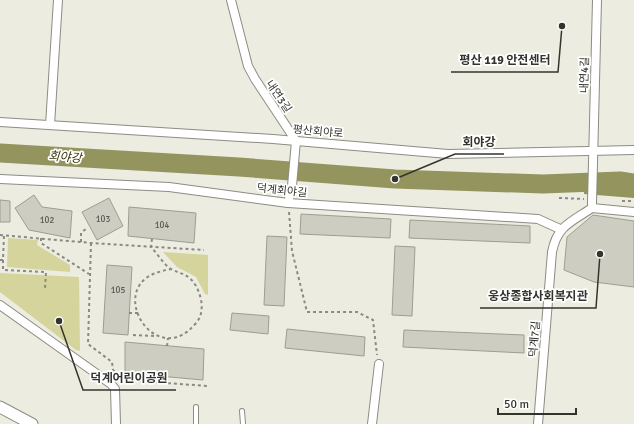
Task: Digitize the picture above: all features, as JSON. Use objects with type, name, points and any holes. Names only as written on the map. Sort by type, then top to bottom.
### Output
[{"type":"street","points":[[50,125],[58,0]]},
{"type":"street","name":"내연3길","points":[[231,0],[248,66],[296,141]]},
{"type":"street","name":"내연4길","points":[[594,151],[597,0]]},
{"type":"street","name":"평산회야로","points":[[0,122],[296,141],[448,154],[634,150]]},
{"type":"street","points":[[288,203],[292,186],[296,141]]},
{"type":"street","points":[[592,204],[594,151]]},
{"type":"street","name":"덕계회야길","points":[[0,179],[169,187],[288,203],[538,219],[560,229]]},
{"type":"street","points":[[560,229],[592,204],[634,212]]},
{"type":"street","name":"덕계7길","points":[[538,424],[552,252],[554,239],[560,229]]},
{"type":"street","points":[[0,304],[111,384],[115,389],[116,424]]},
{"type":"street","points":[[372,424],[379,364]]},
{"type":"street","points":[[0,407],[32,424]]},
{"type":"lane","points":[[196,407],[196,424]]},
{"type":"lane","points":[[242,411],[243,424]]},
{"type":"path","points":[[288,203],[292,252],[307,312],[357,312],[373,320],[379,364]]},
{"type":"path","points":[[81,242],[81,233],[87,228]]},
{"type":"path","points":[[0,234],[91,243],[204,250]]},
{"type":"path","points":[[4,235],[2,260],[3,270],[46,272],[45,288]]},
{"type":"path","points":[[41,238],[41,243],[90,274]]},
{"type":"path","points":[[152,239],[151,247],[171,269]]},
{"type":"path","points":[[91,243],[88,344],[112,362],[113,370],[124,380],[208,386]]},
{"type":"path","points":[[133,335],[168,338],[176,338],[189,331],[198,321],[202,308],[200,294],[195,284],[186,274],[171,269],[160,271],[145,279],[137,291],[136,302],[138,313],[152,334],[158,337]]},
{"type":"path","points":[[129,313],[138,313]]},
{"type":"path","points":[[167,346],[168,338]]},
{"type":"green space","points":[[8,238],[38,240],[37,245],[70,265],[70,272],[7,267]]},
{"type":"green space","points":[[163,252],[208,255],[208,295],[205,294],[196,277],[177,267]]},
{"type":"green space","points":[[0,273],[79,277],[80,351],[76,350],[0,292]]},
{"type":"shaded area","points":[[584,178],[634,178],[634,198],[584,194]]},
{"type":"building","points":[[34,195],[42,207],[72,211],[70,238],[29,230],[15,208]]},
{"type":"building","points":[[109,198],[123,226],[97,240],[82,212]]},
{"type":"building","points":[[0,200],[10,201],[10,222],[0,222]]},
{"type":"building","points":[[129,207],[196,213],[194,243],[128,236]]},
{"type":"building","points":[[301,214],[391,219],[390,238],[300,234]]},
{"type":"building","points":[[593,215],[634,221],[634,287],[594,282],[564,270],[567,237]]},
{"type":"building","points":[[410,220],[530,226],[530,243],[409,238]]},
{"type":"building","points":[[267,236],[287,237],[284,306],[264,305]]},
{"type":"building","points":[[395,246],[415,247],[412,316],[392,315]]},
{"type":"building","points":[[107,265],[132,267],[128,335],[103,333]]},
{"type":"building","points":[[232,313],[269,316],[268,334],[230,330]]},
{"type":"building","points":[[287,329],[365,337],[364,356],[285,348]]},
{"type":"building","points":[[404,330],[524,335],[524,353],[403,347]]},
{"type":"building","points":[[125,342],[204,349],[203,380],[125,373]]},
{"type":"waterway","name":"회야강","points":[[0,153],[239,167],[395,179],[543,184],[620,181],[634,183]]},
{"type":"place","name":"평산 119 안전센터","points":[[562,26]]},
{"type":"place","name":"회야강","points":[[395,179]]},
{"type":"place","name":"웅상종합사회복지관","points":[[600,254]]},
{"type":"place","name":"덕계어린이공원","points":[[59,321]]}]
